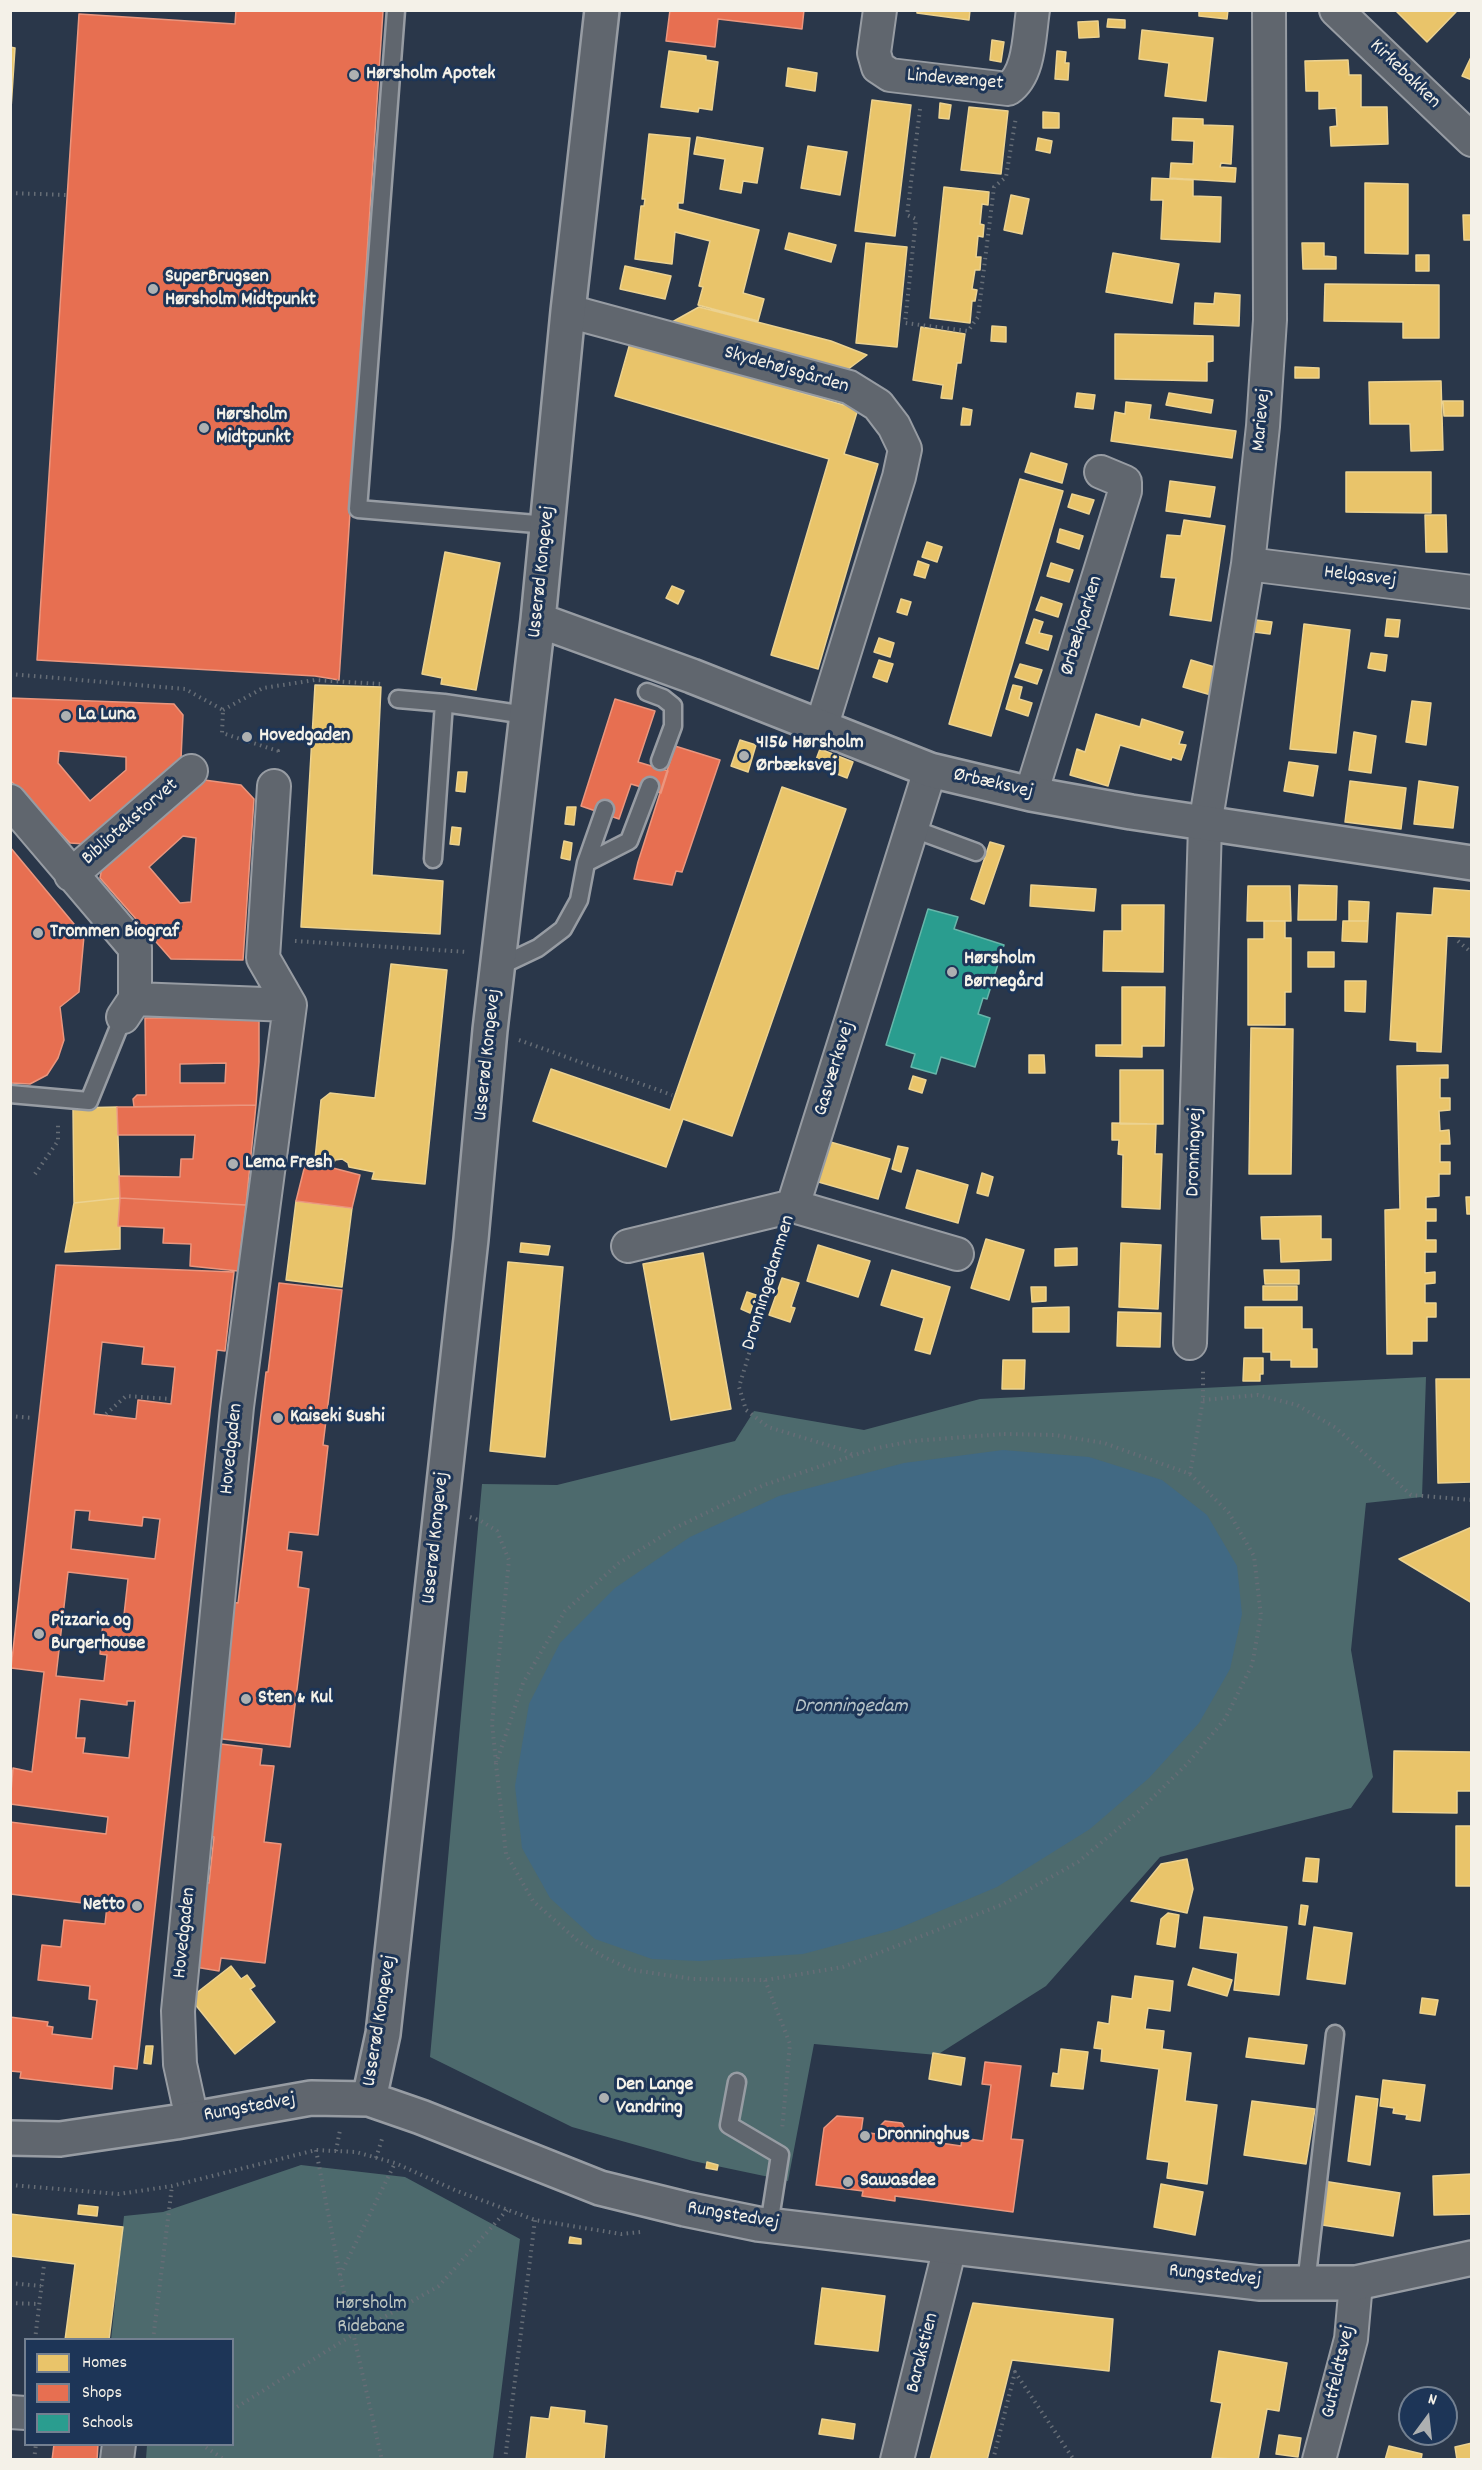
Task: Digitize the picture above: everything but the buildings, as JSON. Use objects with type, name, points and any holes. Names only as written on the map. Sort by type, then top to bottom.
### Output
[{"type":"street","name":"Usserød Kongevej","points":[[369,2098],[382,2034],[441,1508],[471,1239],[490,1030],[538,620],[568,311],[602,10]]},
{"type":"street","name":"Lindevænget","points":[[880,10],[874,53],[878,67],[890,75],[1008,89],[1017,83],[1023,67],[1033,10]]},
{"type":"street","name":"Marievej","points":[[1205,825],[1248,564],[1263,426],[1270,320],[1269,10]]},
{"type":"street","name":"Kirkebakken","points":[[1336,10],[1472,140]]},
{"type":"street","name":"Skydehøjsgården","points":[[568,311],[849,387],[878,405],[894,426],[904,449],[899,477],[820,728]]},
{"type":"street","name":"Ørbækparken","points":[[1031,794],[1125,491],[1125,482],[1101,472]]},
{"type":"street","name":"Helgasvej","points":[[1248,564],[1472,592]]},
{"type":"street","name":"Ørbæksvej","points":[[538,620],[649,685],[820,728],[930,770],[1031,794],[1205,825],[1472,863]]},
{"type":"street","name":"Gasværksvej","points":[[794,1206],[930,770]]},
{"type":"street","name":"Bibliotekstorvet","points":[[71,875],[191,771]]},
{"type":"street","points":[[129,1008],[290,1005],[264,958],[274,786]]},
{"type":"street","name":"Bibliotekstorvet","points":[[10,801],[135,948],[129,1008]]},
{"type":"street","name":"Dronningvej","points":[[1190,1343],[1205,825]]},
{"type":"street","name":"Hovedgaden","points":[[192,2120],[180,2064],[178,2011],[237,1407],[290,1005]]},
{"type":"street","points":[[794,1206],[957,1254]]},
{"type":"street","name":"Dronningedammen","points":[[628,1246],[794,1206]]},
{"type":"street","name":"Rungstedvej","points":[[10,2138],[60,2139],[192,2120],[311,2098],[369,2098],[600,2188],[685,2209],[770,2225],[1259,2283],[1356,2283],[1472,2258]]},
{"type":"street","name":"Barakstien","points":[[897,2460],[950,2247]]},
{"type":"street","name":"Gutfeldtsvej","points":[[1319,2460],[1351,2339],[1356,2283]]},
{"type":"lane","points":[[396,10],[358,509],[548,525]]},
{"type":"lane","points":[[649,685],[673,706],[673,726],[660,761]]},
{"type":"lane","points":[[399,699],[444,702],[526,715]]},
{"type":"lane","points":[[433,859],[444,702]]},
{"type":"lane","points":[[586,863],[629,841],[650,786]]},
{"type":"lane","points":[[499,960],[538,948],[563,929],[579,900],[586,863],[605,809]]},
{"type":"lane","points":[[911,828],[976,852]]},
{"type":"lane","name":"Bibliotekstorvet","points":[[10,1094],[89,1101],[129,1008]]},
{"type":"lane","points":[[1306,2284],[1335,2034]]},
{"type":"lane","points":[[737,2082],[729,2126],[780,2155],[770,2225]]},
{"type":"path","points":[[923,79],[907,215],[916,219],[905,322],[968,331],[978,316],[994,187],[1006,177],[1018,109],[1008,89]]},
{"type":"path","points":[[10,193],[67,195]]},
{"type":"path","points":[[10,674],[185,689],[223,710]]},
{"type":"path","points":[[223,710],[263,688],[315,680],[399,685],[399,699]]},
{"type":"path","points":[[223,710],[222,733],[278,751],[274,786]]},
{"type":"path","points":[[265,939],[499,960]]},
{"type":"path","points":[[1458,941],[1472,953]]},
{"type":"path","points":[[490,1030],[672,1095]]},
{"type":"path","points":[[35,1174],[58,1141],[59,1097]]},
{"type":"path","name":"Dronningedammen","points":[[794,1206],[739,1387],[746,1410],[768,1427],[844,1450],[853,1455]]},
{"type":"path","points":[[1190,1343],[1203,1361],[1203,1400],[1190,1474]]},
{"type":"path","points":[[106,1414],[126,1395],[171,1399]]},
{"type":"path","points":[[1203,1400],[1258,1395],[1297,1405],[1336,1428],[1412,1496],[1472,1500]]},
{"type":"path","points":[[10,1416],[33,1418]]},
{"type":"path","points":[[441,1508],[481,1521],[497,1532],[509,1560],[492,1723],[496,1764],[506,1854],[533,1901],[579,1942],[632,1970],[693,1979],[765,1980],[843,1967],[1001,1905],[1078,1862],[1138,1812],[1187,1764],[1225,1719],[1252,1665],[1261,1616],[1254,1556],[1229,1513],[1190,1474],[1104,1443],[1055,1435],[957,1436],[912,1442],[853,1455],[764,1485],[675,1528],[619,1563],[565,1611],[523,1683],[496,1764]]},
{"type":"path","points":[[765,1980],[790,2044],[780,2155]]},
{"type":"path","points":[[316,2150],[340,2275],[382,2460]]},
{"type":"path","points":[[10,2185],[119,2194],[172,2186],[316,2150],[356,2152],[395,2163],[457,2192],[535,2220],[505,2460]]},
{"type":"path","points":[[340,2275],[395,2163]]},
{"type":"path","points":[[153,2338],[172,2186]]},
{"type":"path","points":[[234,2409],[354,2334],[439,2286],[507,2210]]},
{"type":"path","points":[[35,2338],[44,2265]]},
{"type":"path","points":[[10,2283],[41,2286]]},
{"type":"path","points":[[10,2303],[39,2304]]},
{"type":"path","points":[[993,2460],[1015,2372],[1074,2460]]},
{"type":"path","points":[[203,2446],[225,2460]]},
{"type":"green space","points":[[1426,1377],[1422,1497],[1366,1503],[1351,1650],[1373,1777],[1351,1808],[1160,1857],[1046,1986],[937,2055],[814,2044],[788,2181],[693,2161],[572,2127],[430,2057],[482,1484],[557,1485],[735,1441],[754,1411],[864,1430],[980,1399]]},
{"type":"green space","name":"Hørsholm Ridebane","points":[[301,2165],[405,2177],[520,2239],[493,2459],[146,2459],[147,2446],[234,2446],[234,2338],[111,2338],[124,2216],[163,2212]]},
{"type":"water","name":"Dronningedam","points":[[1003,1450],[1089,1457],[1162,1480],[1207,1515],[1237,1566],[1242,1614],[1230,1669],[1199,1723],[1149,1778],[1090,1829],[997,1887],[897,1929],[803,1954],[700,1961],[652,1959],[595,1939],[550,1898],[522,1848],[515,1786],[529,1704],[560,1643],[615,1588],[690,1537],[779,1496],[904,1463]]},
{"type":"place","name":"Hørsholm Apotek","points":[[354,75]]},
{"type":"place","name":"SuperBrugsen Hørsholm Midtpunkt","points":[[153,289]]},
{"type":"place","name":"Hørsholm Midtpunkt","points":[[204,428]]},
{"type":"place","name":"La Luna","points":[[66,716]]},
{"type":"place","name":"Hovedgaden","points":[[247,737]]},
{"type":"place","name":"4156 Hørsholm Ørbæksvej","points":[[744,756]]},
{"type":"place","name":"Trommen Biograf","points":[[38,933]]},
{"type":"place","name":"Hørsholm Børnegård","points":[[952,972]]},
{"type":"place","name":"Lema Fresh","points":[[233,1164]]},
{"type":"place","name":"Kaiseki Sushi","points":[[278,1418]]},
{"type":"place","name":"Pizzaria og Burgerhouse","points":[[39,1634]]},
{"type":"place","name":"Sten & Kul","points":[[246,1699]]},
{"type":"place","name":"Netto","points":[[137,1906]]},
{"type":"place","name":"Den Lange Vandring","points":[[604,2098]]},
{"type":"place","name":"Dronninghus","points":[[865,2136]]},
{"type":"place","name":"Sawasdee","points":[[848,2182]]}]
